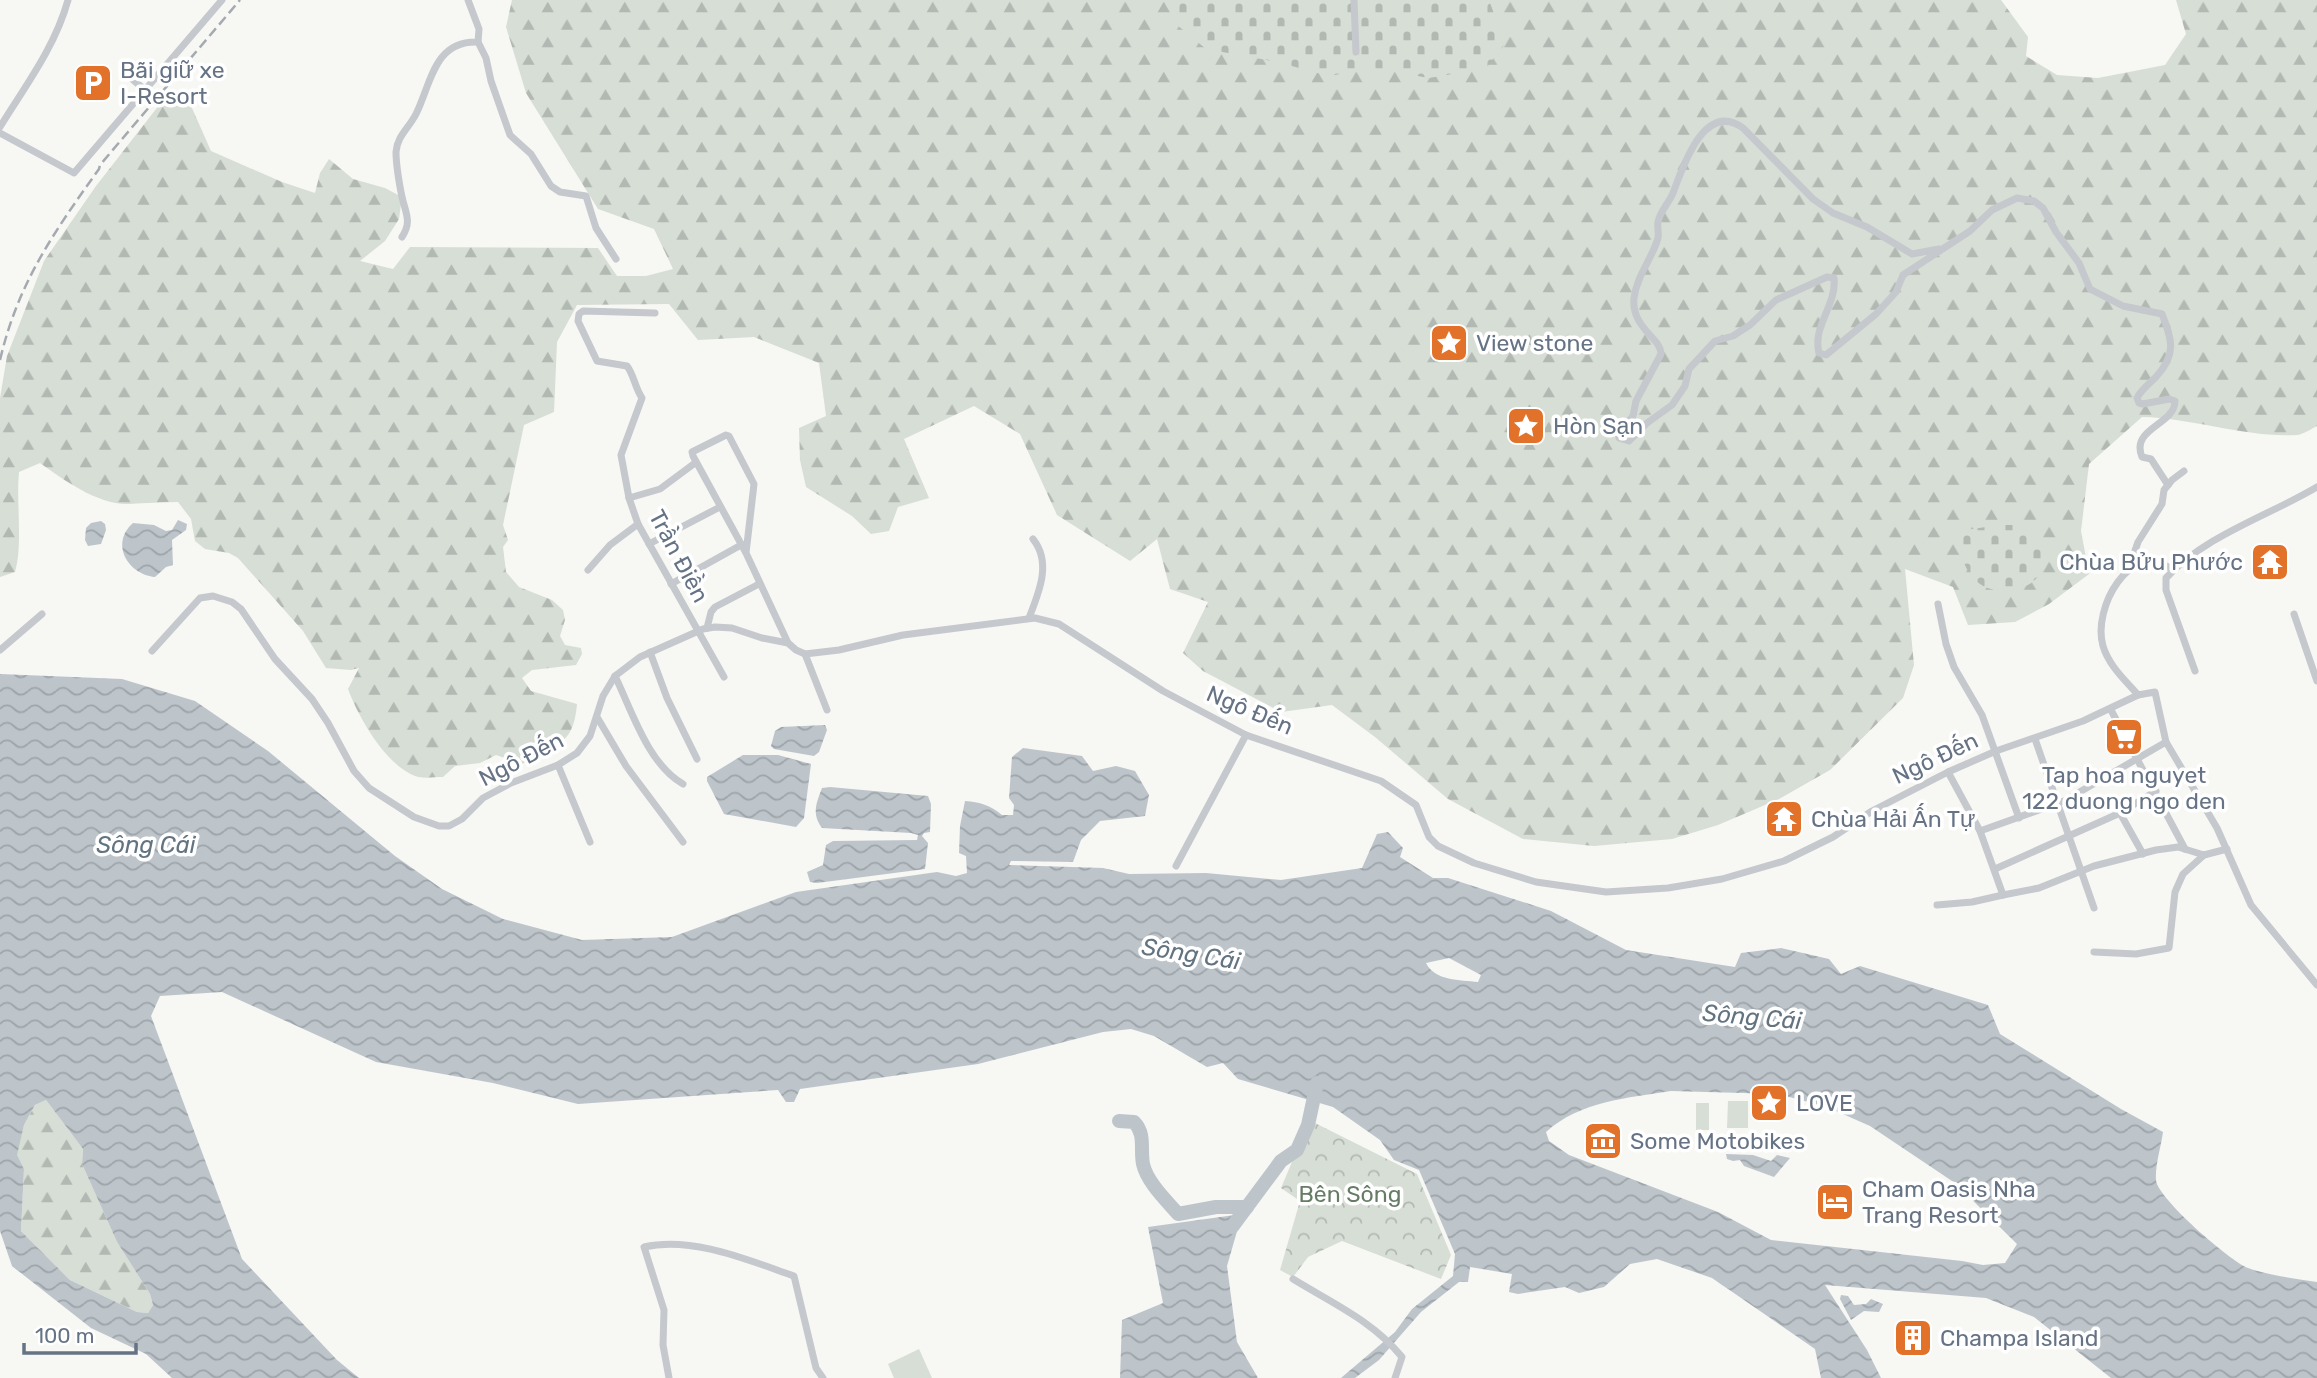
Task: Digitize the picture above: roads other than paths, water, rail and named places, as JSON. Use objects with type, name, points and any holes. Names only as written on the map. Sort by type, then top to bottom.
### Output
[{"type":"street","points":[[0,127],[51,47],[68,0]]},
{"type":"street","points":[[0,133],[74,173],[222,0]]},
{"type":"street","points":[[468,0],[479,29],[478,42],[486,58],[510,135],[531,154],[551,186],[559,192],[586,196],[596,228],[616,259]]},
{"type":"street","points":[[1354,0],[1356,52]]},
{"type":"street","points":[[402,237],[409,218],[402,197],[396,157],[400,137],[417,111],[440,60],[460,43],[478,42]]},
{"type":"street","points":[[131,78],[145,90]]},
{"type":"street","points":[[1939,249],[1912,254],[1867,227],[1833,213],[1813,199],[1743,128],[1731,121],[1715,123],[1703,133],[1683,164],[1672,196],[1658,220],[1658,239],[1640,275],[1634,298],[1635,313],[1643,329],[1660,346],[1661,354],[1636,401],[1633,416],[1619,433],[1619,438],[1629,441],[1647,423],[1667,411],[1685,386],[1689,369],[1707,349],[1719,338],[1733,336],[1757,321],[1776,300],[1808,288],[1827,277],[1834,278],[1835,288],[1820,328],[1818,342],[1819,353],[1826,355],[1876,314],[1896,292],[1903,275],[1970,231],[1999,206],[2017,198],[2028,199],[2043,208],[2056,232],[2079,263],[2090,289],[2123,306],[2162,314],[2172,340],[2172,348],[2157,375],[2137,398],[2139,403],[2143,404],[2169,399],[2176,403],[2174,410],[2141,440],[2142,457],[2151,459],[2168,485]]},
{"type":"street","name":"Trần Điền","points":[[655,313],[592,311],[579,314],[578,321],[597,361],[627,366],[642,398],[621,455],[629,498],[638,524],[724,677]]},
{"type":"street","points":[[746,553],[754,484],[729,436],[692,452],[695,463],[746,553],[788,643]]},
{"type":"street","points":[[629,498],[660,489],[695,463]]},
{"type":"street","points":[[2184,471],[2164,490],[2161,504],[2138,542],[2129,569],[2110,592],[2102,625],[2102,641],[2109,661],[2138,695],[2155,692],[2166,742],[2227,849],[2251,905],[2317,985]]},
{"type":"street","points":[[2195,671],[2165,587],[2166,578],[2173,570],[2241,524],[2317,487]]},
{"type":"street","points":[[649,544],[720,507]]},
{"type":"street","points":[[588,570],[610,545],[638,524]]},
{"type":"street","points":[[1029,618],[1041,584],[1043,559],[1041,549],[1033,539]]},
{"type":"street","points":[[671,584],[741,545]]},
{"type":"street","points":[[2129,569],[2156,562],[2164,563],[2173,570]]},
{"type":"street","points":[[707,628],[715,607],[759,584]]},
{"type":"street","name":"Ngô Đến","points":[[152,651],[200,598],[213,596],[232,602],[241,609],[275,659],[317,707],[360,779],[405,812],[439,826],[449,826],[483,798],[502,787],[558,765],[577,754],[585,746],[603,696],[615,676],[635,660],[697,631],[707,628],[732,628],[788,643],[805,654],[839,650],[903,635],[1029,618],[1059,624],[1163,691],[1246,735],[1381,780],[1416,805],[1429,837],[1437,846],[1474,863],[1536,882],[1606,892],[1668,888],[1722,879],[1784,861],[1833,837],[1872,811],[1948,772],[1996,751],[2111,710],[2138,695]]},
{"type":"street","points":[[1938,604],[1954,667],[1978,708],[2020,817]]},
{"type":"street","points":[[0,650],[42,614]]},
{"type":"street","points":[[2294,614],[2317,681]]},
{"type":"street","points":[[650,652],[667,698],[697,759]]},
{"type":"street","points":[[805,654],[827,710]]},
{"type":"street","points":[[615,676],[649,746],[672,778],[683,785]]},
{"type":"street","points":[[2111,710],[2185,849]]},
{"type":"street","points":[[597,717],[626,766],[683,842]]},
{"type":"street","points":[[1175,866],[1246,735]]},
{"type":"street","points":[[2035,739],[2094,908]]},
{"type":"street","points":[[1980,831],[2058,803],[2166,742]]},
{"type":"street","points":[[558,765],[590,842]]},
{"type":"street","points":[[1948,772],[1980,831],[2003,895]]},
{"type":"street","points":[[1995,869],[2120,813],[2156,791]]},
{"type":"street","points":[[2120,813],[2143,854]]},
{"type":"street","points":[[1937,905],[1972,902],[2039,888],[2080,872],[2156,850],[2185,849],[2204,855]]},
{"type":"street","points":[[2094,952],[2136,954],[2169,948],[2175,892],[2183,874],[2204,855],[2227,849]]},
{"type":"street","points":[[669,1378],[663,1345],[664,1310],[644,1247],[680,1243],[736,1256],[794,1276],[816,1368],[823,1378]]},
{"type":"street","points":[[1293,1279],[1358,1316],[1396,1350],[1402,1357],[1395,1378]]},
{"type":"water","points":[[178,520],[187,524],[186,530],[172,540],[173,565],[166,567],[155,577],[145,575],[130,564],[122,548],[126,531],[133,523],[154,525],[166,531],[172,530]]},
{"type":"water","points":[[101,521],[106,530],[101,544],[88,546],[85,540],[86,528],[91,523]]},
{"type":"water","name":"Sông Cái","points":[[0,674],[122,679],[195,701],[268,751],[395,856],[442,889],[503,919],[582,940],[672,937],[796,892],[937,872],[956,876],[967,873],[966,856],[959,853],[960,826],[965,801],[985,805],[1002,815],[1013,815],[1014,805],[1009,798],[1012,757],[1023,748],[1082,756],[1093,771],[1116,766],[1135,771],[1149,795],[1145,816],[1100,821],[1081,840],[1073,862],[1011,861],[1009,865],[1103,868],[1129,874],[1206,873],[1281,880],[1362,868],[1377,834],[1388,832],[1403,848],[1400,857],[1433,878],[1448,878],[1551,911],[1626,950],[1735,967],[1741,953],[1781,948],[1829,959],[1841,974],[1860,966],[1988,1005],[2000,1034],[2163,1132],[2156,1180],[2168,1200],[2211,1242],[2248,1268],[2317,1282],[2317,1378],[2111,1378],[2034,1317],[1986,1298],[1825,1285],[1867,1350],[1881,1378],[1821,1378],[1815,1349],[1712,1278],[1657,1259],[1630,1264],[1604,1287],[1579,1293],[1565,1287],[1518,1294],[1509,1292],[1512,1274],[1470,1267],[1468,1282],[1459,1282],[1421,1312],[1379,1360],[1355,1378],[1341,1378],[1395,1332],[1412,1309],[1453,1276],[1455,1254],[1419,1170],[1394,1160],[1380,1140],[1333,1107],[1238,1079],[1223,1063],[1207,1067],[1154,1036],[1131,1029],[1103,1032],[978,1064],[800,1089],[794,1102],[786,1102],[778,1090],[578,1104],[493,1083],[376,1062],[222,992],[160,996],[151,1016],[242,1259],[337,1360],[359,1378],[172,1378],[146,1354],[91,1328],[12,1266],[0,1231]],"holes":[[[1449,958],[1481,975],[1478,982],[1442,976],[1430,969],[1426,963]],[[1671,1091],[1778,1094],[1827,1107],[1870,1126],[1955,1183],[2017,1244],[2005,1263],[1983,1265],[1771,1240],[1718,1212],[1569,1155],[1549,1141],[1546,1132],[1559,1122],[1589,1107]],[[46,1100],[83,1149],[82,1164],[117,1242],[150,1294],[153,1305],[148,1313],[137,1312],[70,1280],[21,1231],[24,1169],[17,1155],[24,1125],[35,1105]]]},
{"type":"water","points":[[825,725],[827,730],[819,752],[814,756],[774,749],[771,746],[775,731],[781,727]]},
{"type":"water","points":[[743,755],[778,755],[811,764],[804,818],[796,827],[724,814],[707,777]]},
{"type":"water","points":[[822,788],[928,796],[931,804],[930,832],[922,836],[928,843],[925,869],[810,882],[807,872],[823,865],[826,845],[833,841],[917,840],[918,835],[911,833],[822,828],[816,812],[817,803]]},
{"type":"water","points":[[1726,1154],[1753,1155],[1771,1161],[1777,1155],[1790,1158],[1774,1177],[1744,1166],[1740,1160],[1727,1159]]},
{"type":"water","points":[[1242,1214],[1227,1266],[1237,1342],[1258,1378],[1120,1378],[1122,1320],[1163,1303],[1148,1227]]},
{"type":"water","points":[[1841,1295],[1848,1296],[1854,1305],[1866,1304],[1871,1299],[1883,1304],[1879,1312],[1864,1311],[1851,1320],[1840,1299]]},
{"type":"waterway","points":[[1232,1227],[1281,1161],[1297,1150],[1308,1125],[1317,1083]]},
{"type":"waterway","points":[[1119,1121],[1134,1122],[1138,1127],[1145,1171],[1178,1214],[1216,1207],[1247,1207]]},
{"type":"railway","points":[[0,360],[27,282],[100,165],[240,0]]},
{"type":"place","name":"Bãi giữ xe I-Resort","points":[[93,83]]},
{"type":"place","name":"View stone","points":[[1449,343]]},
{"type":"place","name":"Hòn Sạn","points":[[1526,426]]},
{"type":"place","name":"Chùa Bửu Phước","points":[[2270,562]]},
{"type":"place","name":"Tap hoa nguyet 122 duong ngo den","points":[[2124,737]]},
{"type":"place","name":"Chùa Hải Ấn Tự","points":[[1784,819]]},
{"type":"place","name":"LOVE","points":[[1769,1103]]},
{"type":"place","name":"Some Motobikes","points":[[1603,1141]]},
{"type":"place","name":"Cham Oasis Nha Trang Resort","points":[[1835,1202]]},
{"type":"place","name":"Champa Island","points":[[1913,1338]]},
{"type":"park label","name":"Bên Sông","points":[[1350,1194]]}]
